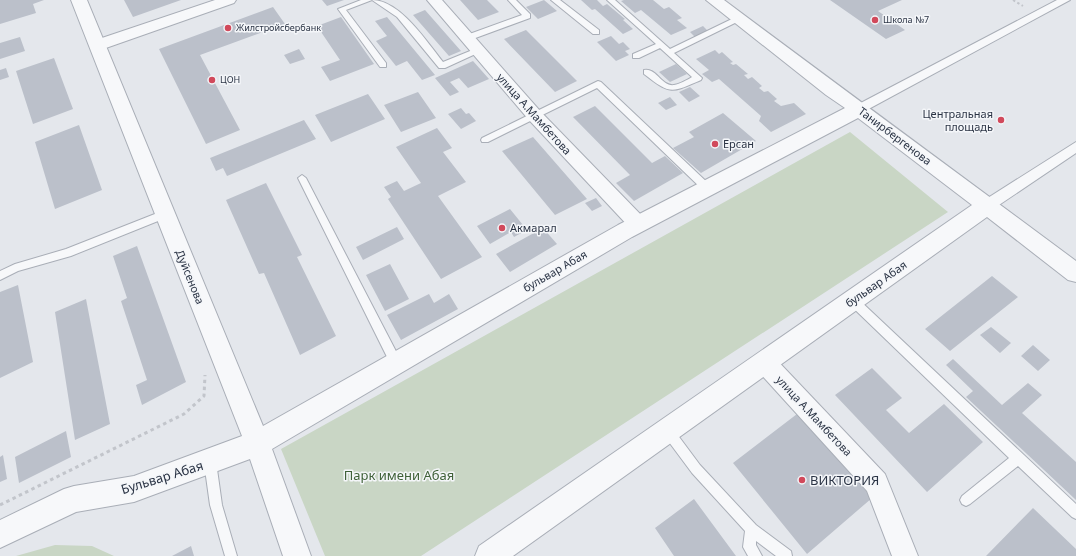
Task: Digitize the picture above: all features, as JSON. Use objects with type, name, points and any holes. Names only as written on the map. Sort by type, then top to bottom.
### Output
[{"type":"street","name":"Дуйсенова","points":[[79,0],[257,443],[298,556]]},
{"type":"street","points":[[98,45],[229,0]]},
{"type":"street","name":"улица А.Мамбетова","points":[[434,0],[534,116],[638,224]]},
{"type":"street","name":"Танирбергенова","points":[[714,0],[832,91],[859,109],[988,205],[1076,273]]},
{"type":"street","points":[[859,109],[1065,0]]},
{"type":"street","name":"бульвар Абая","points":[[257,443],[638,224],[859,109]]},
{"type":"street","points":[[988,205],[1076,147]]},
{"type":"street","name":"бульвар Абая","points":[[489,556],[988,205]]},
{"type":"street","name":"улица А.Мамбетова","points":[[764,362],[876,483],[905,556]]},
{"type":"street","name":"Бульвар Абая","points":[[0,534],[74,499],[134,489],[210,462],[257,443]]},
{"type":"lane","points":[[368,0],[342,9],[383,65]]},
{"type":"lane","points":[[376,0],[400,15],[442,66],[478,51]]},
{"type":"lane","points":[[467,38],[527,16],[512,0]]},
{"type":"lane","points":[[555,0],[596,32]]},
{"type":"lane","points":[[611,0],[698,78],[674,88],[664,85],[647,72]]},
{"type":"lane","points":[[669,52],[739,19]]},
{"type":"lane","points":[[636,56],[661,45]]},
{"type":"lane","points":[[485,140],[598,84],[707,188]]},
{"type":"lane","points":[[302,178],[396,364]]},
{"type":"lane","points":[[0,276],[15,268],[68,253],[165,214]]},
{"type":"lane","points":[[852,300],[1076,513]]},
{"type":"lane","points":[[667,430],[696,469],[752,529],[786,556]]},
{"type":"lane","points":[[966,500],[1018,458]]},
{"type":"lane","points":[[210,462],[216,505],[232,556]]},
{"type":"lane","points":[[752,529],[749,546],[756,556]]},
{"type":"path","points":[[0,505],[184,414],[204,396],[205,376],[202,369]]},
{"type":"green space","name":"Парк имени Абая","points":[[850,132],[948,212],[421,556],[325,556],[281,449]]},
{"type":"green space","points":[[55,545],[92,546],[114,556],[16,556]]},
{"type":"building","points":[[0,0],[44,0],[33,4],[36,13],[0,24]]},
{"type":"building","points":[[124,0],[181,0],[133,17]]},
{"type":"building","points":[[322,0],[344,0],[327,6]]},
{"type":"building","points":[[460,0],[487,0],[499,12],[478,20]]},
{"type":"building","points":[[544,0],[557,11],[538,19],[526,7]]},
{"type":"building","points":[[581,0],[597,0],[603,6],[607,4],[625,19],[623,20],[633,29],[623,34],[595,9],[592,10]]},
{"type":"building","points":[[653,0],[664,9],[669,7],[682,18],[677,20],[687,28],[671,35],[641,10],[635,13],[621,1]]},
{"type":"building","name":"Школа №7","points":[[830,0],[902,0],[878,11],[905,30],[886,39]]},
{"type":"building","points":[[273,7],[285,24],[200,55],[240,130],[206,144],[159,49]]},
{"type":"building","points":[[425,10],[461,51],[449,56],[413,15]]},
{"type":"building","points":[[341,17],[374,64],[330,81],[321,67],[340,60],[317,26]]},
{"type":"building","points":[[387,17],[435,75],[422,80],[407,61],[396,66],[376,41],[387,36],[375,21]]},
{"type":"building","points":[[703,26],[708,31],[695,37],[690,32]]},
{"type":"building","points":[[526,30],[577,81],[555,92],[504,39]]},
{"type":"building","points":[[611,36],[619,44],[623,42],[630,49],[625,51],[629,55],[616,61],[597,42]]},
{"type":"building","points":[[20,37],[25,51],[0,59],[0,43]]},
{"type":"building","points":[[299,49],[305,59],[290,64],[284,55]]},
{"type":"building","points":[[715,50],[719,54],[722,52],[733,62],[730,63],[733,65],[736,64],[748,74],[744,75],[748,79],[752,77],[762,86],[759,88],[764,92],[768,91],[777,99],[774,101],[781,106],[794,103],[806,114],[771,132],[759,121],[761,116],[719,79],[712,82],[702,74],[709,70],[696,59]]},
{"type":"building","points":[[54,58],[73,109],[33,124],[16,71]]},
{"type":"building","points":[[473,61],[489,79],[468,88],[459,78],[450,82],[459,92],[450,96],[435,78]]},
{"type":"building","points":[[676,64],[687,74],[670,82],[659,72]]},
{"type":"building","points":[[6,68],[9,77],[0,80],[0,70]]},
{"type":"building","points":[[690,87],[700,96],[689,102],[679,92]]},
{"type":"building","points":[[418,92],[436,118],[401,132],[384,105]]},
{"type":"building","points":[[368,94],[385,119],[331,142],[315,115]]},
{"type":"building","points":[[670,97],[677,105],[666,110],[658,103]]},
{"type":"building","points":[[595,106],[652,163],[665,156],[683,173],[634,201],[616,183],[630,175],[573,117]]},
{"type":"building","points":[[461,108],[466,114],[469,113],[476,121],[461,129],[448,114]]},
{"type":"building","name":"Ерсан","points":[[723,113],[756,141],[701,173],[673,148],[694,137],[689,132]]},
{"type":"building","points":[[304,120],[316,139],[227,176],[223,168],[216,171],[210,158]]},
{"type":"building","points":[[79,125],[102,190],[55,209],[35,142]]},
{"type":"building","points":[[437,128],[452,148],[443,152],[466,182],[438,196],[482,257],[441,279],[388,199],[391,197],[384,187],[397,181],[404,191],[421,183],[396,147]]},
{"type":"building","points":[[533,137],[587,199],[555,215],[502,151]]},
{"type":"building","points":[[266,183],[302,255],[297,257],[336,336],[300,355],[264,273],[259,274],[226,200]]},
{"type":"building","points":[[596,198],[602,206],[592,211],[585,203]]},
{"type":"building","name":"Акмарал","points":[[510,209],[527,230],[514,237],[511,232],[490,244],[477,226]]},
{"type":"building","points":[[397,227],[404,239],[363,260],[356,247]]},
{"type":"building","points":[[543,228],[557,244],[510,272],[496,254]]},
{"type":"building","points":[[137,246],[186,382],[142,405],[136,385],[147,380],[121,301],[127,298],[113,256]]},
{"type":"building","points":[[390,264],[409,299],[385,311],[366,275]]},
{"type":"building","points":[[992,276],[1018,297],[950,351],[925,329]]},
{"type":"building","points":[[18,285],[33,362],[0,378],[0,292]]},
{"type":"building","points":[[429,294],[434,303],[449,294],[458,309],[401,340],[387,315]]},
{"type":"building","points":[[86,299],[110,424],[75,440],[55,312]]},
{"type":"building","points":[[991,327],[1011,343],[1000,353],[980,335]]},
{"type":"building","points":[[1033,345],[1050,360],[1038,371],[1021,356]]},
{"type":"building","points":[[953,359],[1002,405],[1028,383],[1042,395],[1022,413],[1076,462],[1076,500],[966,397],[973,391],[946,365]]},
{"type":"building","points":[[872,368],[902,398],[886,410],[909,433],[944,404],[983,442],[927,492],[835,395]]},
{"type":"building","name":"ВИКТОРИЯ","points":[[797,414],[872,498],[807,554],[733,463]]},
{"type":"building","points":[[66,431],[71,457],[19,483],[15,457]]},
{"type":"building","points":[[3,455],[7,479],[0,482],[0,457]]},
{"type":"building","points":[[694,499],[736,556],[674,556],[655,528]]},
{"type":"building","points":[[1033,508],[1076,549],[1076,556],[986,556]]},
{"type":"building","points":[[191,546],[194,556],[172,556]]},
{"type":"place","name":"Школа №7","points":[[875,20]]},
{"type":"place","name":"Жилстройсбербанк","points":[[228,28]]},
{"type":"place","name":"ЦОН","points":[[212,80]]},
{"type":"place","name":"Центральная площадь","points":[[1001,120]]},
{"type":"place","name":"Ерсан","points":[[715,144]]},
{"type":"place","name":"Акмарал","points":[[502,228]]},
{"type":"place","name":"ВИКТОРИЯ","points":[[802,480]]}]
